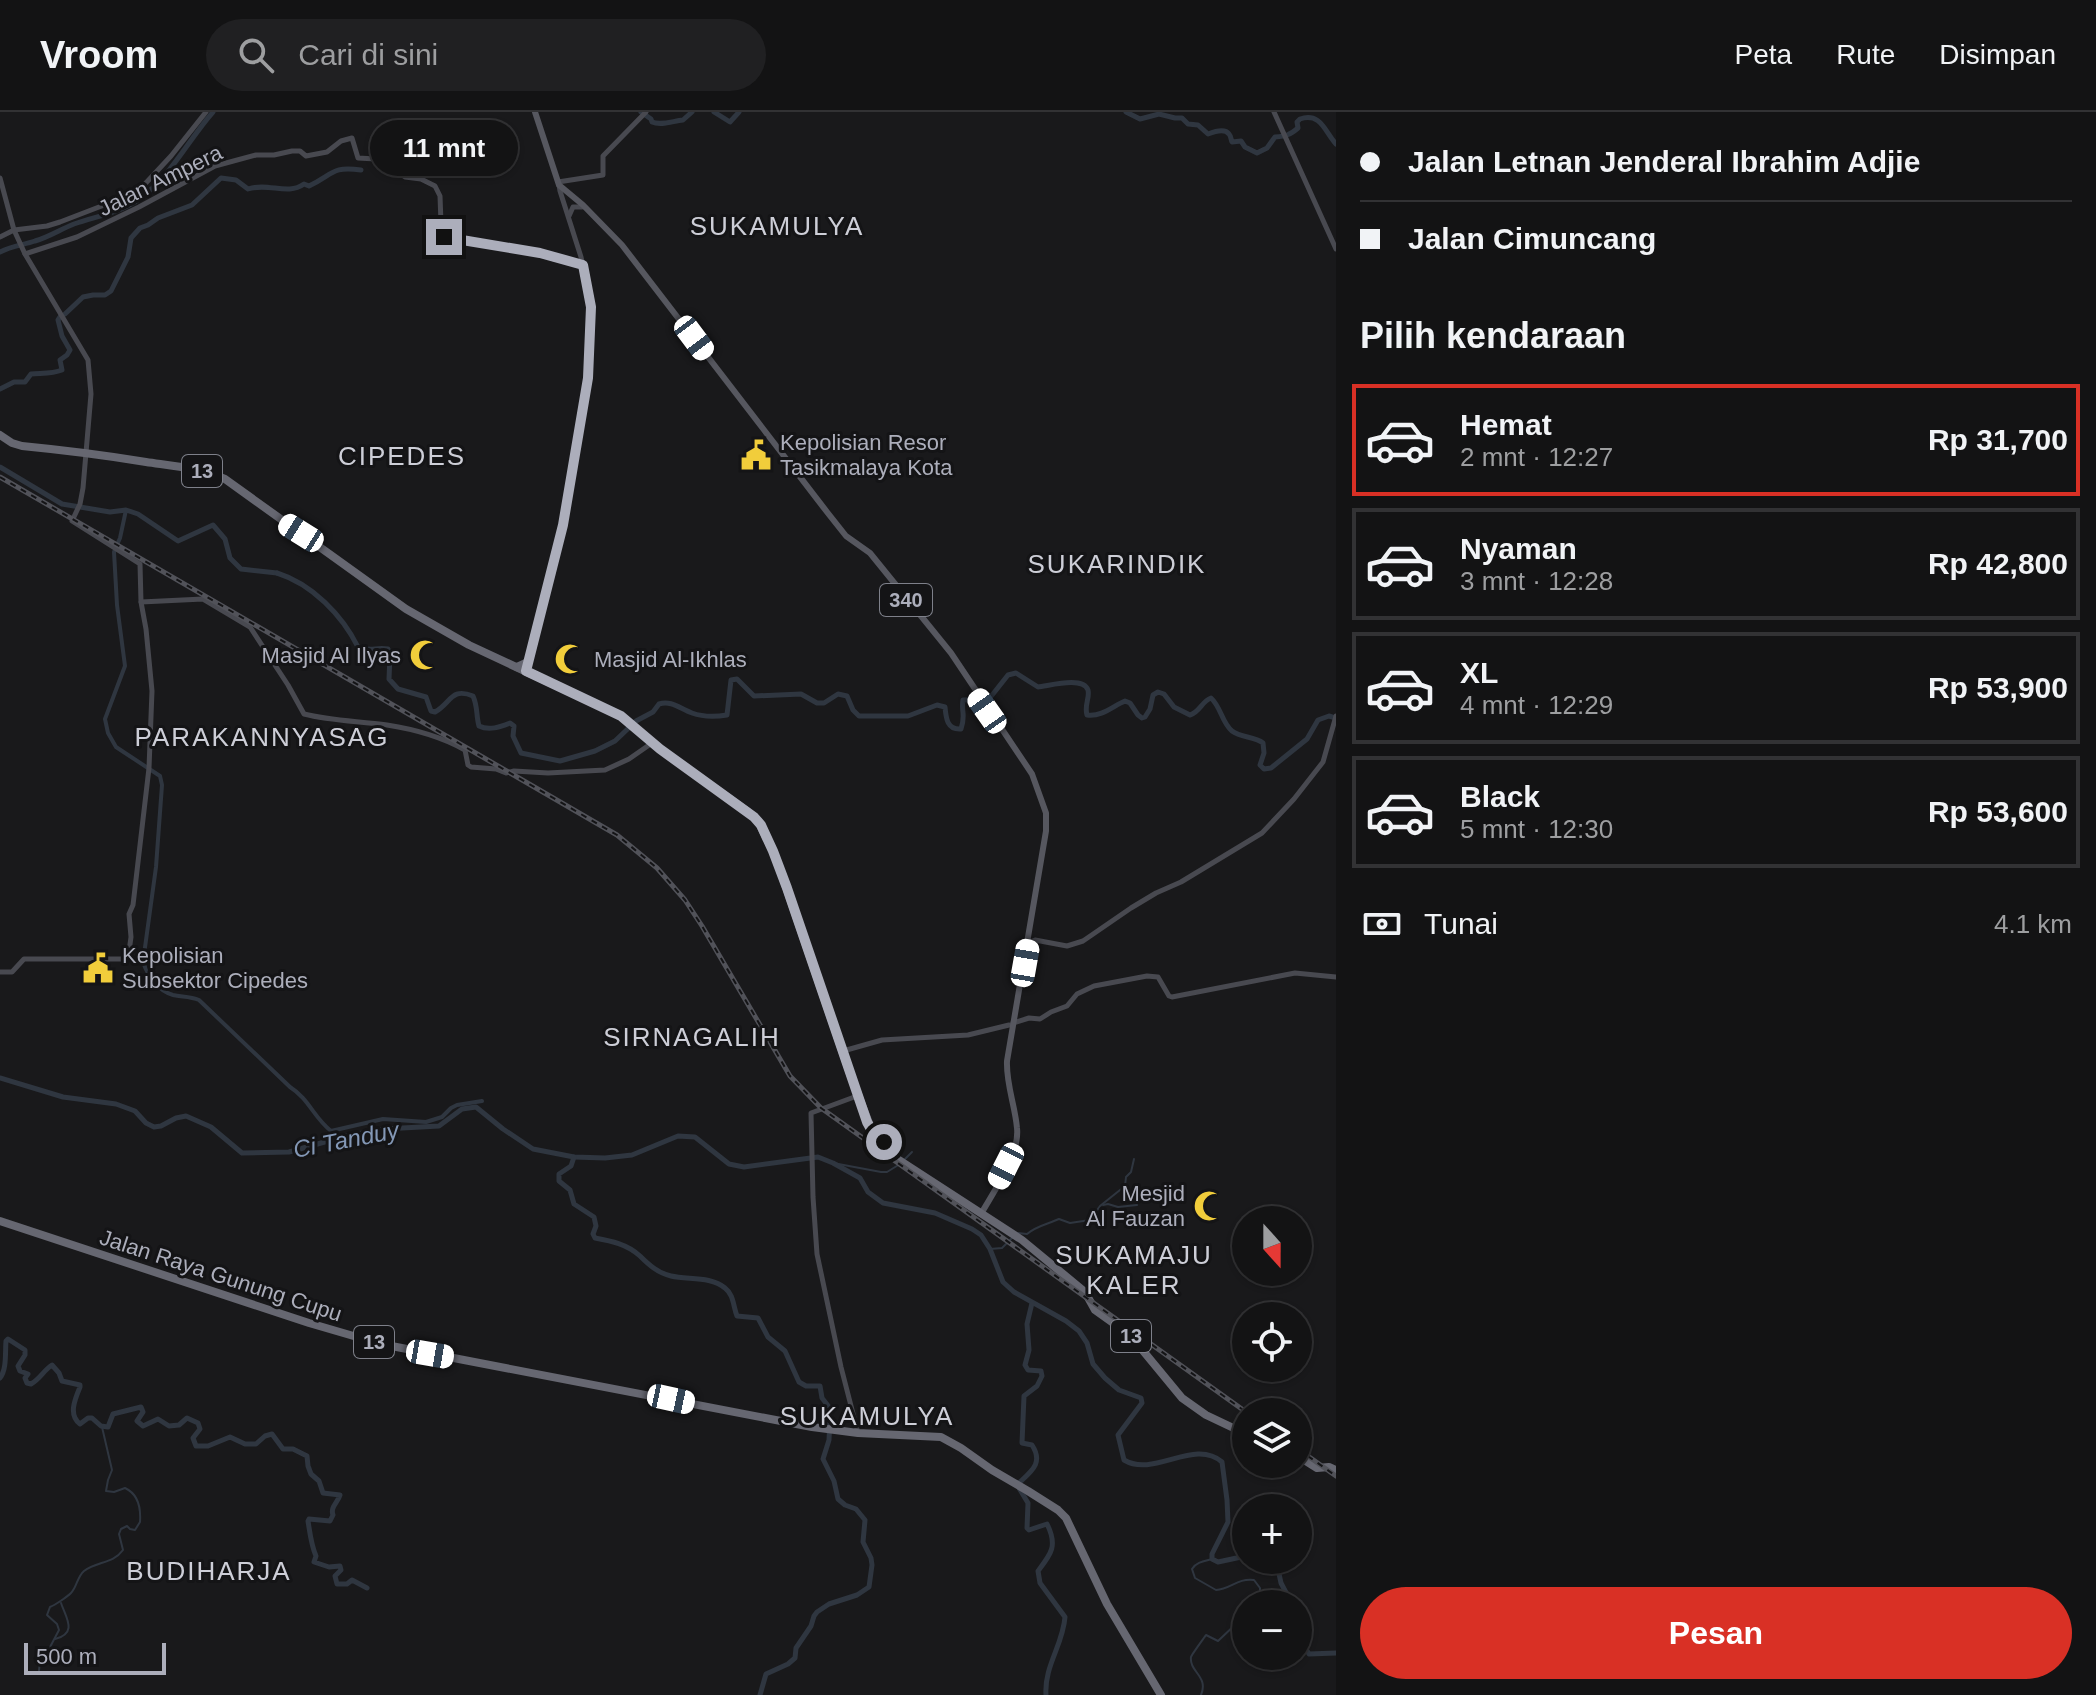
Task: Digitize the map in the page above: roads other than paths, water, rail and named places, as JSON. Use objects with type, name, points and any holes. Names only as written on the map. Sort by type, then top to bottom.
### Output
[{"type":"highway","name":"13","points":[[0,435],[22,446],[207,471],[225,479],[406,609],[458,640],[526,667],[622,718],[758,821],[783,878],[870,1128],[902,1163],[981,1210],[1035,1249],[1085,1292],[1095,1310],[1127,1332],[1182,1398],[1206,1415],[1232,1427]]},
{"type":"highway","name":"Jalan Raya Gunung Cupu","points":[[0,1221],[381,1344],[858,1433]]},
{"type":"highway","name":"13","points":[[858,1433],[941,1437],[1058,1510],[1068,1521],[1107,1604],[1161,1695]]},
{"type":"highway","points":[[1312,1465],[1336,1470]]},
{"type":"main road","points":[[535,112],[559,184],[568,192]]},
{"type":"main road","name":"340","points":[[568,192],[634,263],[733,391]]},
{"type":"main road","name":"340","points":[[568,192],[636,261],[844,538],[868,555],[898,589],[978,696],[1033,782],[1045,821],[1006,1066],[1006,1086],[1015,1131],[1008,1161],[981,1210]]},
{"type":"street","points":[[0,237],[14,230],[60,222],[112,202],[144,185],[206,112]]},
{"type":"street","points":[[1274,112],[1336,249]]},
{"type":"street","points":[[526,667],[563,525],[585,395],[592,318],[583,265],[559,184],[602,175],[603,156],[644,114]]},
{"type":"street","name":"Jalan Ampera","points":[[25,255],[77,237],[215,166],[261,155],[297,151],[306,156],[327,152],[341,141],[353,139],[358,158],[376,159],[405,177],[421,179],[435,186],[440,196],[442,231],[447,239],[471,240],[540,253],[583,265]]},
{"type":"street","points":[[0,178],[14,230],[25,255],[87,357],[91,394],[86,453],[78,507],[72,521],[140,564],[141,602],[152,678],[149,768],[133,905],[129,914],[131,937],[128,959],[24,959],[12,972],[0,972]]},
{"type":"street","points":[[569,217],[573,207],[582,207]]},
{"type":"street","points":[[141,602],[203,599],[250,627],[304,714],[353,723],[389,725],[443,739],[465,750],[471,767],[492,768],[506,773],[605,770],[629,759],[652,742]]},
{"type":"street","points":[[1021,967],[1025,968],[1031,941],[1072,945],[1087,939],[1156,893],[1186,879],[1262,833],[1323,762],[1335,719]]},
{"type":"street","points":[[843,1051],[882,1040],[968,1035],[1037,1019],[1067,1006],[1074,996],[1094,986],[1147,976],[1159,978],[1172,997],[1295,973],[1336,977]]},
{"type":"street","points":[[857,1096],[811,1113],[817,1254],[858,1433]]},
{"type":"waterway","points":[[0,252],[122,209],[139,199],[157,184],[213,112]]},
{"type":"waterway","points":[[641,112],[659,124],[683,120],[692,112]]},
{"type":"waterway","points":[[714,112],[730,122],[739,112]]},
{"type":"waterway","points":[[1126,112],[1140,119],[1159,114],[1182,118],[1188,124],[1198,125],[1208,134],[1225,131],[1232,142],[1241,141],[1257,153],[1267,148],[1275,137],[1288,135],[1298,128],[1300,119],[1313,118],[1322,124],[1336,144]]},
{"type":"waterway","points":[[65,314],[83,297],[105,295],[111,291],[128,257],[131,238],[140,228],[192,205],[221,178],[236,180],[248,189],[291,189],[304,184],[309,186],[338,170],[361,170]]},
{"type":"waterway","points":[[0,389],[14,382],[25,382],[31,374],[62,370],[60,360],[70,350],[62,336],[60,317]]},
{"type":"waterway","points":[[0,467],[62,504],[110,512],[126,510],[138,514],[178,541],[213,525],[225,539],[230,558],[241,569],[277,573]]},
{"type":"waterway","points":[[126,510],[114,552],[125,666],[105,719],[116,747],[160,776],[162,785],[156,867],[143,962],[154,982],[168,993],[199,1000],[302,1097],[331,1131],[383,1119],[426,1122],[442,1117],[457,1105],[482,1101]]},
{"type":"waterway","points":[[277,573],[302,585],[325,602],[344,623],[358,647],[388,649],[389,679],[398,689],[426,697],[431,711],[435,712],[460,693],[473,696],[479,726],[491,728],[510,723],[514,726],[513,736],[521,753],[560,761],[595,751],[615,741],[659,704],[672,704],[700,715],[727,715],[731,680],[737,679],[754,696],[801,694],[817,703],[824,703],[838,694],[847,696],[859,716],[908,716],[937,705],[945,707],[947,719],[956,729],[961,729],[963,700],[989,699],[1008,675],[1016,673],[1038,687],[1080,683],[1088,690],[1087,715],[1102,713],[1125,701],[1142,718],[1150,709],[1153,695],[1158,692],[1164,694],[1174,707],[1190,715],[1211,698],[1232,731],[1263,743],[1260,765],[1264,769],[1271,768],[1307,739],[1318,720],[1329,716],[1336,718]]},
{"type":"waterway","name":"Ci Tanduy","points":[[0,1078],[63,1097],[116,1104],[135,1111],[154,1127],[186,1116],[211,1127],[242,1153],[289,1152],[384,1129],[439,1126],[462,1109],[476,1107],[533,1149],[574,1157],[632,1155],[678,1136],[695,1137],[729,1164],[744,1167],[818,1157],[860,1178],[868,1192],[883,1203],[935,1213],[972,1229],[981,1235],[990,1249],[1003,1282],[1014,1292],[1079,1331],[1087,1343],[1093,1364],[1105,1378],[1119,1390],[1141,1398],[1142,1403],[1118,1435],[1124,1460],[1148,1465],[1199,1454],[1222,1462],[1228,1522],[1212,1559],[1218,1562],[1232,1559]]},
{"type":"waterway","points":[[905,1159],[912,1152]]},
{"type":"waterway","points":[[574,1157],[571,1166],[559,1174],[559,1181],[570,1190],[574,1204],[594,1217],[595,1238],[630,1249],[666,1275],[706,1280],[725,1288],[732,1297],[737,1316],[758,1318],[768,1337],[785,1351],[799,1382],[806,1386],[820,1386],[822,1398],[829,1407],[829,1440],[823,1459],[834,1481],[838,1499],[856,1509],[865,1520],[863,1542],[872,1565],[869,1587],[817,1612],[796,1648],[795,1658],[766,1674],[760,1695]]},
{"type":"waterway","points":[[1018,1233],[1027,1234],[1059,1219],[1070,1223],[1090,1220],[1100,1206],[1125,1186],[1134,1159]]},
{"type":"waterway","points":[[833,1163],[881,1172],[900,1164]]},
{"type":"waterway","points":[[1103,1205],[1137,1205]]},
{"type":"waterway","points":[[990,1249],[1002,1248],[1013,1237]]},
{"type":"waterway","points":[[1032,1303],[1027,1324],[1029,1350],[1025,1365],[1028,1370],[1041,1371],[1042,1376],[1037,1386],[1024,1396],[1022,1443],[1032,1445],[1037,1456],[1032,1470],[1020,1482],[1019,1488],[1028,1503],[1027,1528],[1047,1524],[1050,1532],[1052,1549],[1038,1571],[1040,1583],[1065,1617],[1048,1675],[1046,1695]]},
{"type":"waterway","points":[[0,1378],[8,1339],[25,1350],[18,1366],[20,1371],[28,1374],[25,1378],[27,1383],[34,1382],[52,1365],[62,1381],[80,1385],[73,1412],[80,1424],[92,1418],[101,1426],[108,1427],[113,1414],[141,1407],[143,1412],[137,1421],[143,1426],[158,1419],[169,1426],[179,1425],[187,1418],[198,1423],[200,1429],[193,1438],[196,1446],[208,1446],[230,1437],[245,1444],[256,1444],[272,1434],[283,1449],[293,1449],[307,1456],[311,1474],[319,1481],[323,1493],[340,1495],[330,1521],[308,1521],[316,1556],[314,1562],[329,1567],[340,1566],[341,1570],[335,1576],[337,1584],[347,1584],[352,1580],[367,1588]]},
{"type":"waterway","points":[[39,1671],[40,1659],[59,1630],[47,1615],[50,1607],[71,1593],[84,1571],[119,1555],[123,1550],[119,1534],[121,1529],[127,1526],[135,1530],[140,1522],[138,1502],[133,1494],[125,1488],[106,1491],[112,1470],[102,1427]]},
{"type":"waterway","points":[[1212,1559],[1192,1569],[1195,1578],[1216,1590],[1254,1580],[1260,1590]]},
{"type":"waterway","name":"Ci Tanduy","points":[[1279,1574],[1285,1590]]},
{"type":"waterway","points":[[55,1639],[68,1629],[61,1603]]},
{"type":"waterway","points":[[1201,1695],[1203,1683],[1191,1657],[1206,1635],[1218,1641],[1232,1628]]},
{"type":"waterway","name":"Ci Tanduy","points":[[1312,1654],[1336,1653]]},
{"type":"railway","points":[[0,477],[617,835],[657,868],[685,900],[790,1076],[821,1108],[1232,1402]]},
{"type":"railway","points":[[1312,1459],[1336,1476]]},
{"type":"place","name":"Kepolisian Resor Tasikmalaya Kota","points":[[756,455]]},
{"type":"place","name":"Masjid Al Ilyas","points":[[425,655]]},
{"type":"place","name":"Masjid Al-Ikhlas","points":[[570,659]]},
{"type":"place","name":"Kepolisian Subsektor Cipedes","points":[[98,968]]},
{"type":"place","name":"Mesjid Al Fauzan","points":[[1209,1206]]},
{"type":"district","name":"SUKAMULYA","points":[[777,226]]},
{"type":"district","name":"CIPEDES","points":[[402,456]]},
{"type":"district","name":"SUKARINDIK","points":[[1117,564]]},
{"type":"district","name":"PARAKANNYASAG","points":[[262,737]]},
{"type":"district","name":"SIRNAGALIH","points":[[692,1037]]},
{"type":"district","name":"SUKAMAJU KALER","points":[[1134,1270]]},
{"type":"district","name":"SUKAMULYA","points":[[867,1416]]},
{"type":"district","name":"BUDIHARJA","points":[[209,1571]]}]
